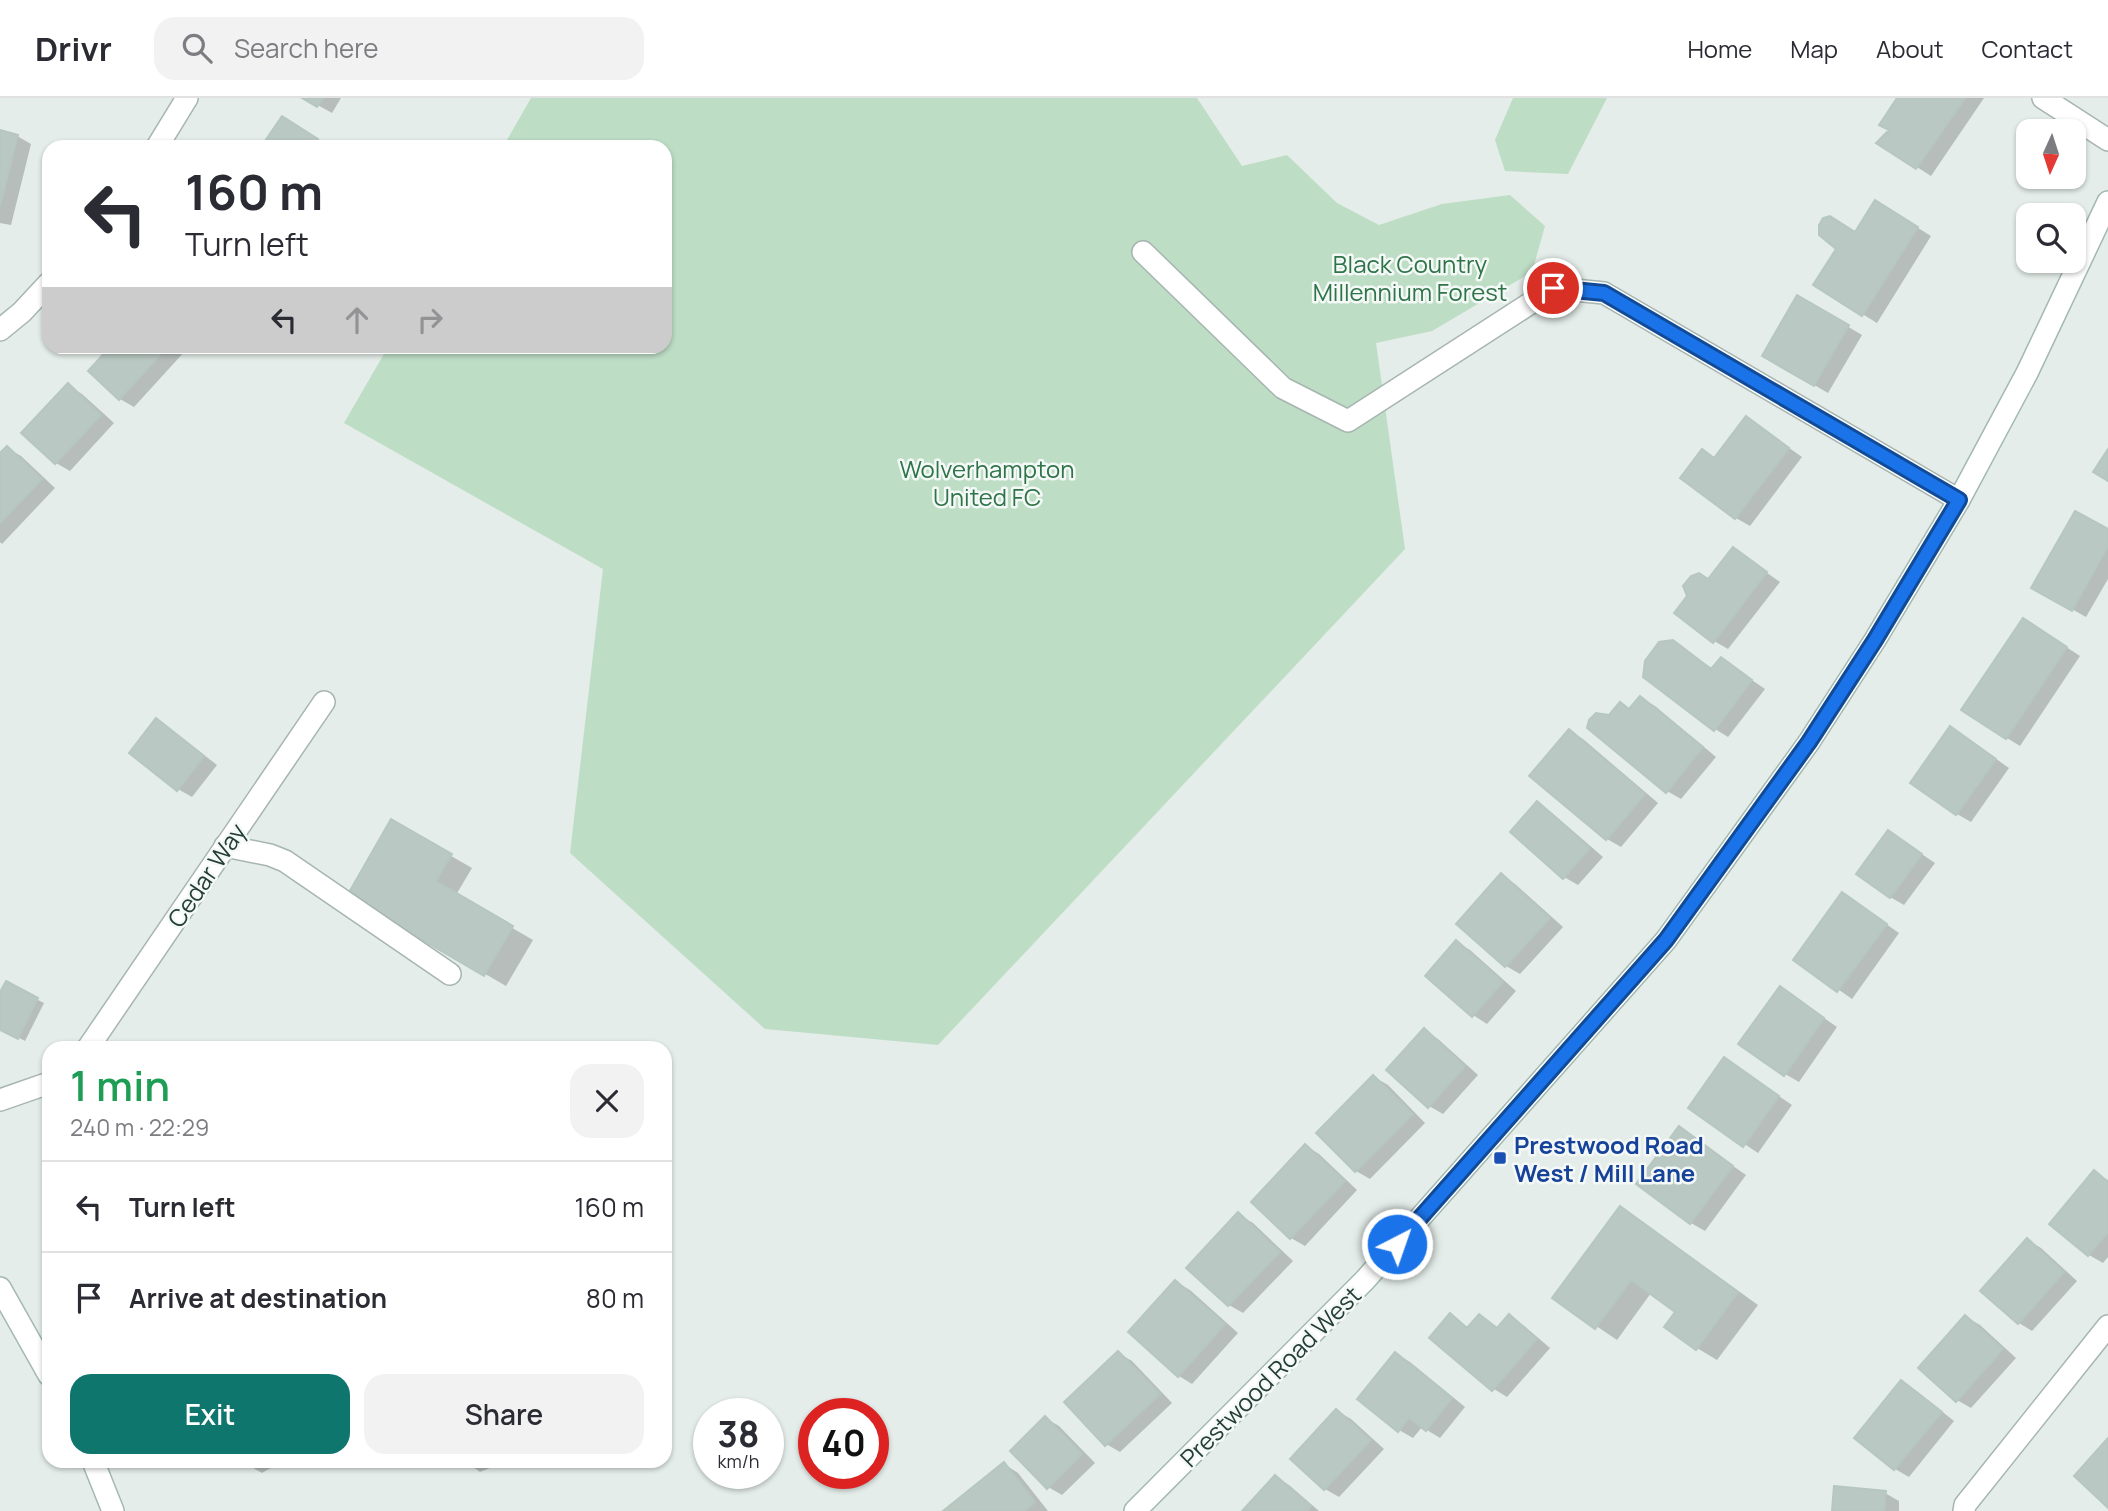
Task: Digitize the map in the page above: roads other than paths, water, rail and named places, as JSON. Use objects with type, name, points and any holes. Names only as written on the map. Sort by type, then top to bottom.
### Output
[{"type":"street","points":[[2043,98],[2108,140]]},
{"type":"street","points":[[161,140],[184,99]]},
{"type":"street","name":"Prestwood Road West","points":[[1135,1511],[1365,1280],[1666,940],[1809,742],[1875,640],[1959,500],[2027,373],[2108,202]]},
{"type":"street","points":[[1143,252],[1283,388],[1348,421],[1553,288],[1604,293],[1959,500]]},
{"type":"street","points":[[0,330],[42,291]]},
{"type":"street","name":"Cedar Way","points":[[93,1041],[324,702]]},
{"type":"street","points":[[225,846],[270,855],[285,861],[450,974]]},
{"type":"street","points":[[0,1100],[42,1085]]},
{"type":"street","points":[[0,1288],[42,1363]]},
{"type":"street","points":[[1964,1511],[1965,1505],[2108,1326]]},
{"type":"street","points":[[96,1468],[113,1511]]},
{"type":"place","name":"Prestwood Road West / Mill Lane","points":[[1500,1158]]},
{"type":"park label","name":"Black Country Millennium Forest","points":[[1410,277]]},
{"type":"park label","name":"Wolverhampton United FC","points":[[987,482]]}]
